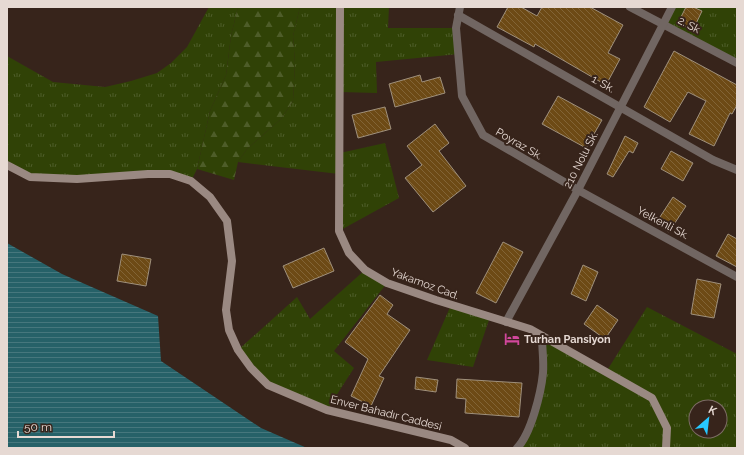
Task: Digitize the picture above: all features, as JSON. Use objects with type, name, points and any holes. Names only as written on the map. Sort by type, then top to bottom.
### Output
[{"type":"street","name":"Yakamoz Cad.","points":[[340,7],[339,231],[349,253],[365,270],[387,283],[530,329],[652,398],[667,428],[666,448]]},
{"type":"street","name":"2. Sk","points":[[630,7],[737,63]]},
{"type":"street","name":"210 Nolu Sk.","points":[[506,322],[578,190],[672,7]]},
{"type":"street","name":"1. Sk.","points":[[459,11],[713,160],[737,170]]},
{"type":"street","name":"Poyraz Sk.","points":[[459,11],[456,28],[462,96],[483,135],[578,190]]},
{"type":"street","name":"Enver Bahadır Caddesi","points":[[7,165],[30,177],[77,179],[170,174],[191,181],[210,197],[227,221],[232,261],[226,310],[229,330],[238,350],[251,368],[268,384],[327,410],[451,440],[465,448]]},
{"type":"street","name":"Yelkenli Sk.","points":[[578,190],[737,276]]},
{"type":"street","points":[[517,448],[524,441],[537,402],[543,373],[542,336]]},
{"type":"green space","points":[[209,7],[238,7],[231,36],[226,75],[210,111],[197,169],[191,181],[170,174],[30,177],[7,165],[7,56],[53,82],[105,87],[131,81],[157,73],[171,63],[187,47]]},
{"type":"green space","points":[[238,7],[300,7],[293,36],[295,63],[293,101],[281,119],[247,149],[238,162],[234,180],[197,169],[210,111],[226,75],[231,36]]},
{"type":"green space","points":[[300,7],[389,7],[388,28],[456,28],[459,54],[376,62],[377,93],[340,92],[340,153],[385,143],[399,198],[339,231],[339,174],[238,162],[247,149],[281,119],[293,101],[295,63],[293,36]]},
{"type":"green space","points":[[672,7],[737,7],[737,63],[663,24]]},
{"type":"green space","points":[[365,270],[387,283],[334,351],[354,368],[327,410],[268,385],[238,350],[297,297],[310,319]]},
{"type":"green space","points":[[451,305],[490,317],[473,367],[427,360]]},
{"type":"green space","points":[[647,307],[737,354],[737,448],[517,448],[524,441],[543,373],[542,336],[606,372]]},
{"type":"water","points":[[7,243],[62,274],[158,316],[161,361],[261,428],[307,448],[7,448]]},
{"type":"building","points":[[508,7],[521,7],[537,16],[542,7],[590,7],[623,25],[608,53],[620,59],[606,85],[535,44],[534,47],[497,27]]},
{"type":"building","points":[[686,7],[693,7],[702,11],[693,30],[678,23]]},
{"type":"building","points":[[674,51],[737,85],[737,105],[732,114],[730,113],[714,146],[689,134],[706,101],[688,92],[670,122],[644,107]]},
{"type":"building","points":[[420,75],[422,82],[440,77],[445,93],[395,107],[389,84]]},
{"type":"building","points":[[558,96],[602,120],[586,148],[542,124]]},
{"type":"building","points":[[385,107],[391,129],[358,138],[352,115]]},
{"type":"building","points":[[435,124],[449,143],[439,151],[466,186],[433,212],[405,178],[422,165],[407,146]]},
{"type":"building","points":[[625,136],[638,143],[633,153],[629,151],[613,177],[607,174]]},
{"type":"building","points":[[671,151],[693,163],[683,181],[661,169]]},
{"type":"building","points":[[673,197],[686,206],[669,232],[656,223]]},
{"type":"building","points":[[728,234],[737,239],[737,267],[716,256]]},
{"type":"building","points":[[503,242],[523,252],[496,303],[476,293]]},
{"type":"building","points":[[324,248],[334,271],[293,288],[283,266]]},
{"type":"building","points":[[122,254],[151,259],[146,286],[117,281]]},
{"type":"building","points":[[583,265],[598,272],[586,301],[571,294]]},
{"type":"building","points":[[697,279],[721,284],[714,318],[691,314]]},
{"type":"building","points":[[380,295],[393,305],[387,314],[410,330],[379,376],[384,378],[371,406],[351,396],[368,359],[345,342]]},
{"type":"building","points":[[597,305],[618,320],[605,339],[584,324]]},
{"type":"building","points":[[416,377],[438,380],[436,392],[415,389]]},
{"type":"building","points":[[457,379],[522,383],[519,417],[465,413],[466,399],[456,398]]},
{"type":"place","name":"Turhan Pansiyon","points":[[512,339]]}]
